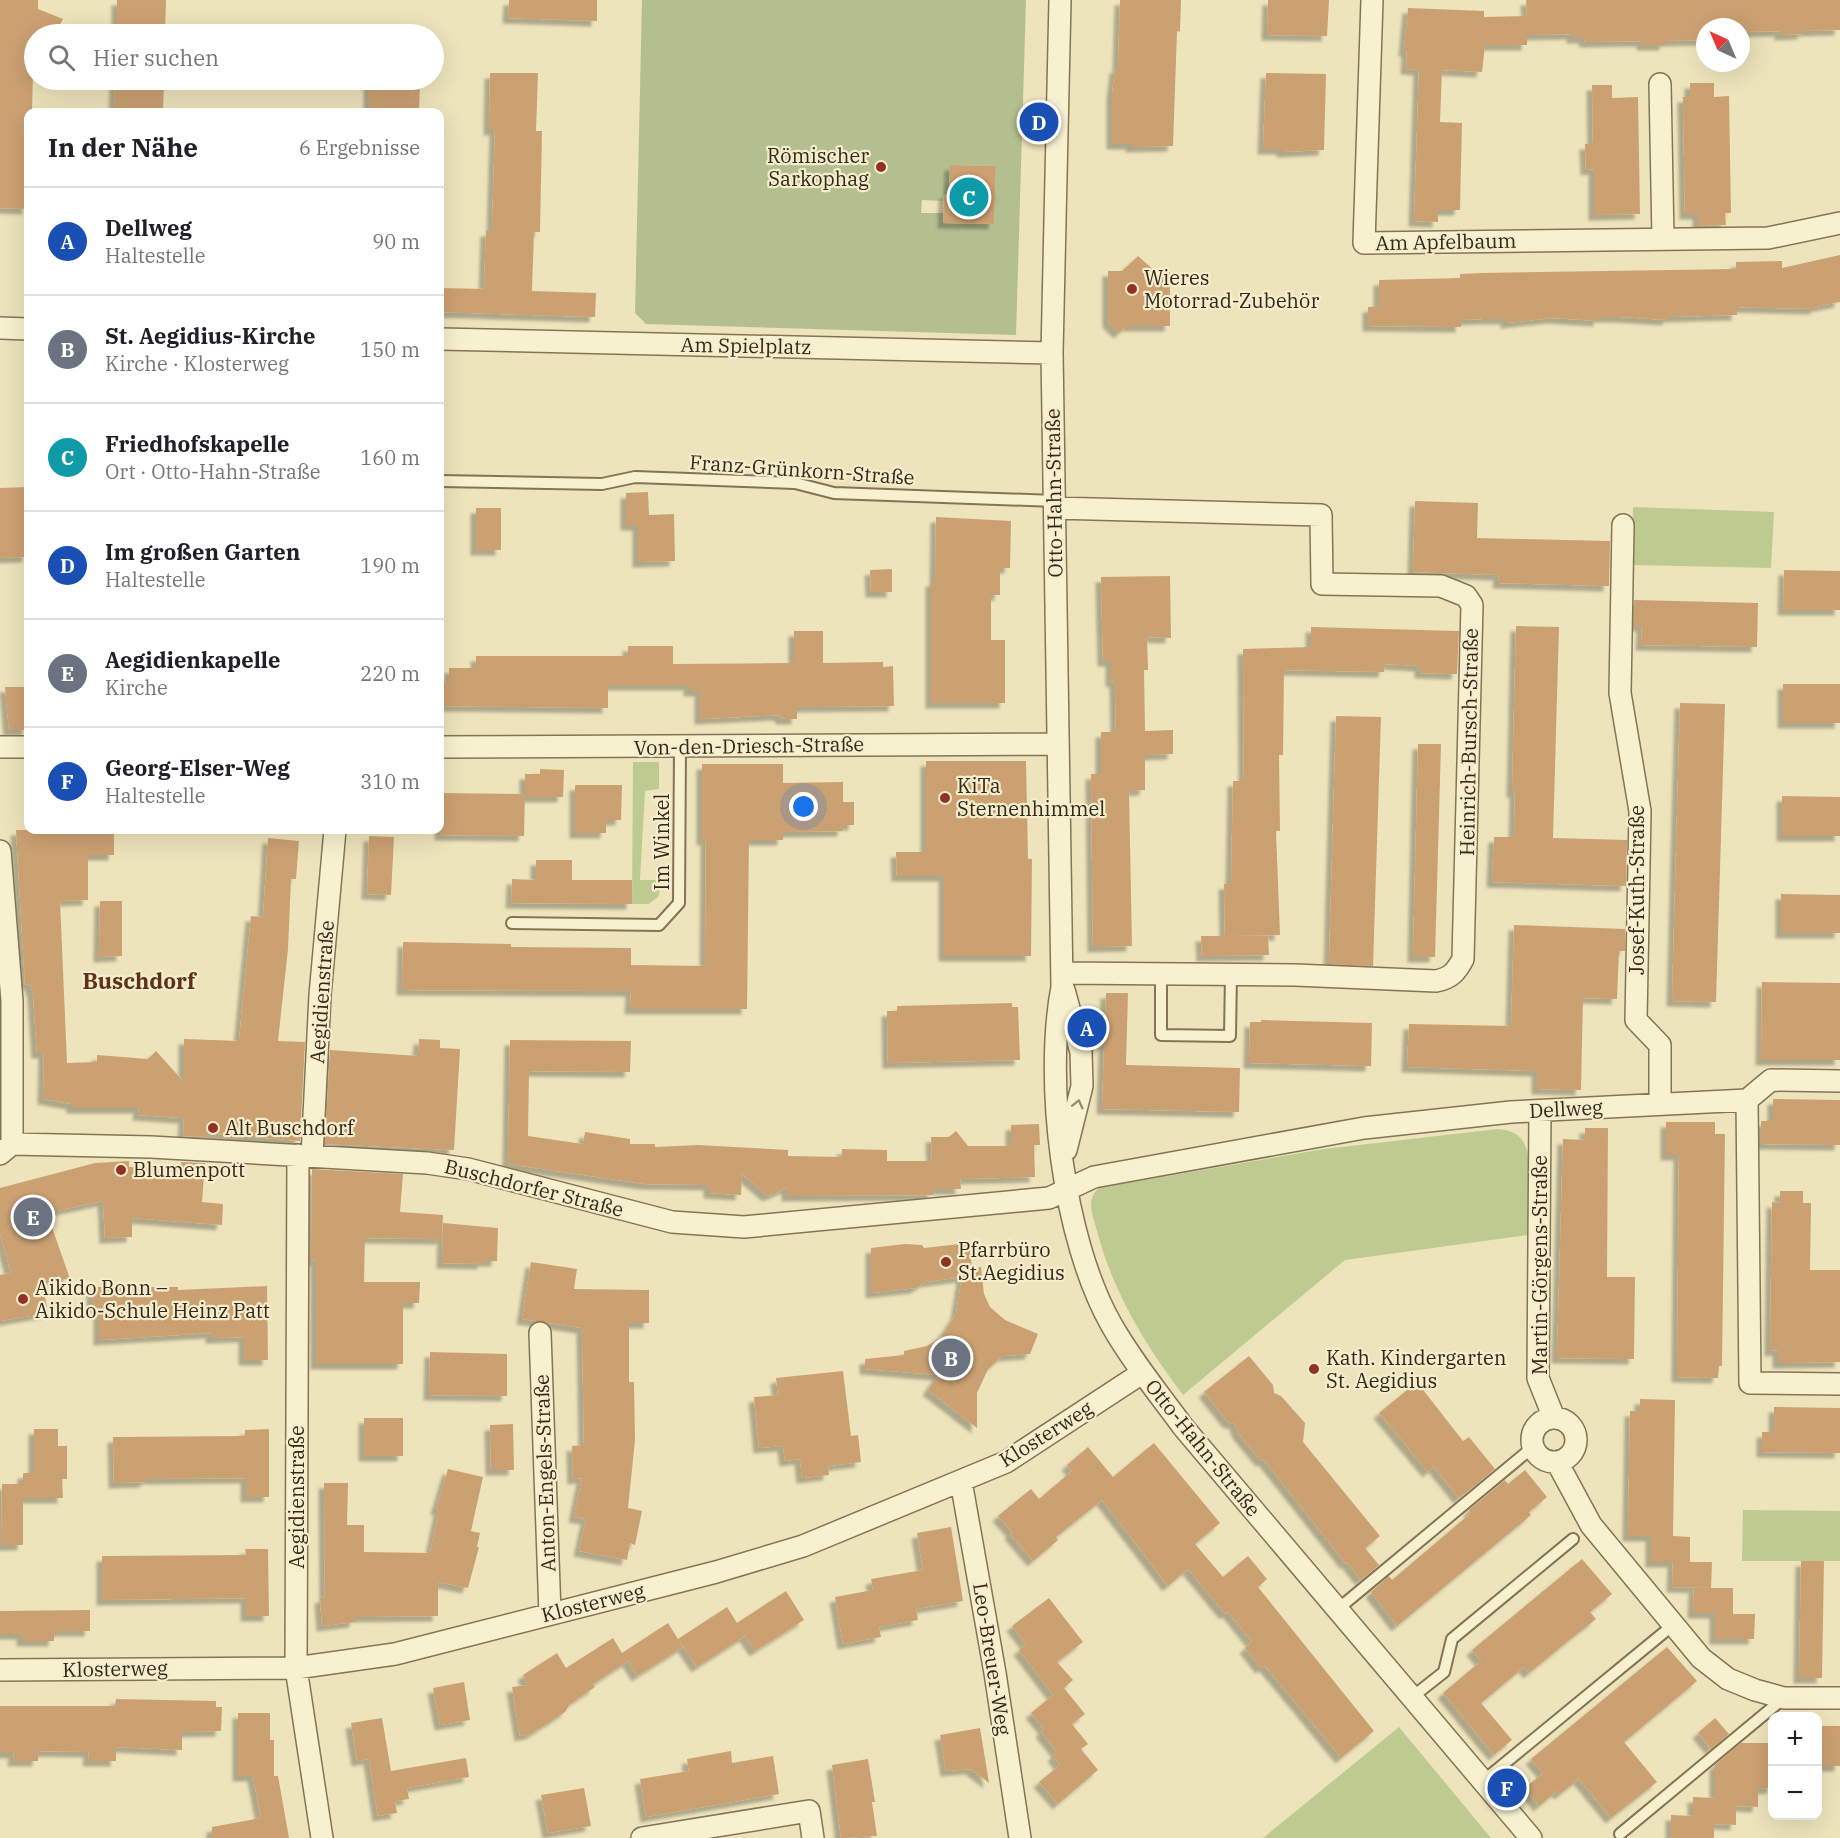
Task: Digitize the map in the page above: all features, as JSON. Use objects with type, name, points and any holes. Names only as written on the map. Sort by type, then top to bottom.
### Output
[{"type":"street","name":"Otto-Hahn-Straße","points":[[1060,0],[1052,353],[1062,980],[1057,1016],[1057,1084],[1058,1125],[1063,1160],[1090,1276],[1111,1323],[1142,1373],[1184,1428],[1531,1838]]},
{"type":"street","name":"Am Apfelbaum","points":[[1372,0],[1364,243],[1767,238],[1840,223]]},
{"type":"street","points":[[1660,84],[1663,239]]},
{"type":"street","points":[[0,328],[24,329]]},
{"type":"street","name":"Am Spielplatz","points":[[444,339],[1052,353]]},
{"type":"street","name":"Heinrich-Bursch-Straße","points":[[1055,505],[1321,515],[1322,584],[1441,586],[1466,596],[1472,606],[1463,958],[1457,970],[1448,978],[1436,981],[1231,974],[1161,974],[1062,980]]},
{"type":"street","name":"Josef-Kuth-Straße","points":[[1623,525],[1620,693],[1640,812],[1636,1020],[1660,1045],[1660,1103]]},
{"type":"street","name":"Von-den-Driesch-Straße","points":[[444,747],[1058,744]]},
{"type":"street","points":[[0,747],[24,747]]},
{"type":"street","name":"Aegidienstraße","points":[[322,1838],[296,1668],[305,1155],[335,834]]},
{"type":"street","points":[[0,851],[12,1000],[6,1149]]},
{"type":"street","points":[[1840,1081],[1772,1080],[1747,1100],[1750,1383],[1840,1384]]},
{"type":"street","name":"Dellweg","points":[[1068,1188],[1094,1177],[1364,1128],[1540,1111],[1747,1100]]},
{"type":"street","name":"Martin-Görgens-Straße","points":[[1540,1111],[1538,1378],[1554,1418],[1561,1419],[1573,1428],[1576,1442],[1570,1456],[1557,1462]]},
{"type":"street","name":"Buschdorfer Straße","points":[[6,1149],[305,1155],[427,1162],[468,1169],[672,1222],[744,1227],[1049,1198],[1068,1188]]},
{"type":"street","name":"Anton-Engels-Straße","points":[[540,1333],[550,1614]]},
{"type":"street","name":"Klosterweg","points":[[0,1670],[296,1668],[395,1654],[716,1572],[803,1546],[1006,1461],[1045,1439],[1142,1373]]},
{"type":"street","points":[[1554,1418],[1539,1424],[1534,1431],[1533,1447],[1539,1456],[1557,1462],[1592,1525],[1701,1658],[1728,1679],[1755,1690],[1784,1698],[1840,1698]]},
{"type":"street","name":"Leo-Breuer-Weg","points":[[961,1481],[995,1673],[1020,1838]]},
{"type":"street","points":[[642,1838],[809,1811],[813,1838]]},
{"type":"lane","name":"Franz-Grünkorn-Straße","points":[[444,481],[602,484],[646,478],[795,483],[834,493],[1055,505]]},
{"type":"lane","name":"Im Winkel","points":[[512,923],[659,925],[680,903],[680,747]]},
{"type":"lane","points":[[1161,974],[1161,1035],[1230,1036],[1231,974]]},
{"type":"lane","points":[[1338,1609],[1533,1447]]},
{"type":"lane","points":[[1411,1698],[1443,1672],[1452,1640],[1573,1539]]},
{"type":"lane","points":[[1482,1782],[1673,1625]]},
{"type":"lane","points":[[1620,1834],[1784,1698]]},
{"type":"green space","points":[[642,0],[1026,0],[1016,335],[646,324],[635,313]],"holes":[[[950,165],[996,166],[994,224],[943,223],[943,213],[921,213],[922,200],[943,201],[944,194],[949,194]]]},
{"type":"green space","points":[[1633,507],[1774,512],[1771,568],[1632,565]]},
{"type":"green space","points":[[633,762],[659,762],[659,789],[645,791],[640,880],[660,880],[659,896],[649,904],[632,904]]},
{"type":"green space","points":[[1498,1129],[1518,1135],[1527,1149],[1530,1173],[1528,1235],[1345,1260],[1183,1395],[1143,1337],[1121,1297],[1104,1254],[1092,1214],[1092,1198],[1099,1188],[1324,1149]]},
{"type":"green space","points":[[1743,1510],[1840,1511],[1840,1561],[1742,1561]]},
{"type":"green space","points":[[1399,1727],[1491,1838],[1263,1838]]},
{"type":"building","points":[[0,0],[38,0],[38,9],[63,19],[60,24],[24,24],[24,90],[33,90],[32,108],[24,108],[24,209],[0,208]]},
{"type":"building","points":[[117,0],[166,0],[165,24],[117,24]]},
{"type":"building","points":[[509,0],[597,0],[597,21],[508,18]]},
{"type":"building","points":[[1120,0],[1181,0],[1180,32],[1177,31],[1173,146],[1131,147],[1131,144],[1112,144],[1112,95],[1115,68],[1118,68]]},
{"type":"building","points":[[1268,0],[1329,0],[1327,36],[1267,35]]},
{"type":"building","points":[[1526,0],[1840,0],[1840,30],[1803,31],[1803,34],[1780,35],[1780,31],[1750,32],[1750,18],[1696,18],[1696,40],[1665,41],[1665,45],[1642,45],[1642,41],[1585,42],[1584,38],[1572,38],[1572,34],[1527,35],[1527,45],[1485,45],[1482,72],[1442,70],[1440,122],[1462,123],[1460,210],[1438,210],[1438,222],[1414,221],[1419,70],[1406,69],[1407,51],[1404,51],[1408,8],[1484,11],[1484,17],[1527,16]]},
{"type":"building","points":[[490,73],[538,73],[536,131],[542,131],[540,232],[534,232],[532,291],[596,293],[595,317],[444,312],[444,288],[484,289],[486,231],[492,231],[495,130],[489,130]]},
{"type":"building","points":[[1266,73],[1326,74],[1324,150],[1282,152],[1282,149],[1263,149]]},
{"type":"building","points":[[1690,83],[1714,83],[1714,97],[1729,96],[1731,213],[1725,213],[1726,225],[1698,226],[1698,214],[1685,214],[1683,97],[1690,97]]},
{"type":"building","points":[[1592,85],[1612,85],[1612,98],[1638,97],[1640,214],[1594,215],[1594,169],[1586,170],[1585,144],[1593,144]]},
{"type":"building","points":[[115,90],[164,90],[163,108],[114,108]]},
{"type":"building","points":[[369,90],[420,90],[419,108],[369,108]]},
{"type":"building","points":[[950,165],[996,166],[994,224],[943,223],[944,194],[949,194]]},
{"type":"building","points":[[1840,255],[1840,302],[1815,307],[1816,309],[1737,307],[1737,315],[1668,317],[1668,320],[1599,317],[1599,321],[1552,318],[1506,323],[1506,319],[1483,319],[1461,320],[1461,327],[1368,326],[1368,307],[1379,306],[1379,280],[1460,278],[1460,274],[1482,273],[1736,269],[1736,262],[1782,261],[1782,268]]},
{"type":"building","points":[[1138,256],[1155,271],[1170,272],[1170,326],[1127,326],[1119,333],[1108,322],[1108,271],[1122,271]]},
{"type":"building","points":[[24,487],[24,557],[0,558],[0,488]]},
{"type":"building","points":[[648,492],[649,515],[674,514],[675,561],[638,562],[638,525],[626,525],[626,493]]},
{"type":"building","points":[[1415,501],[1478,503],[1477,538],[1610,541],[1609,586],[1498,583],[1499,575],[1413,572]]},
{"type":"building","points":[[476,508],[501,508],[501,550],[476,550]]},
{"type":"building","points":[[936,517],[1011,521],[1010,568],[1000,568],[1000,595],[991,595],[991,640],[1005,640],[1005,703],[931,703],[931,581],[935,581]]},
{"type":"building","points":[[892,569],[892,592],[871,592],[870,570]]},
{"type":"building","points":[[1784,570],[1840,571],[1840,610],[1783,610]]},
{"type":"building","points":[[1170,576],[1171,638],[1147,637],[1148,670],[1144,670],[1145,731],[1173,730],[1173,754],[1145,755],[1145,790],[1129,791],[1132,946],[1093,947],[1091,774],[1101,774],[1101,732],[1116,732],[1115,682],[1111,681],[1111,661],[1103,661],[1101,577]]},
{"type":"building","points":[[1634,600],[1758,603],[1757,647],[1641,645],[1642,626],[1634,626]]},
{"type":"building","points":[[1516,626],[1559,627],[1553,838],[1627,840],[1626,886],[1492,882],[1494,837],[1514,837],[1515,792],[1512,792]]},
{"type":"building","points":[[1311,627],[1459,631],[1457,674],[1420,673],[1420,666],[1385,664],[1384,672],[1284,670],[1283,755],[1279,755],[1280,831],[1276,831],[1280,935],[1228,936],[1268,936],[1269,955],[1202,956],[1201,936],[1225,936],[1224,884],[1231,884],[1233,781],[1244,781],[1243,649],[1311,647]]},
{"type":"building","points":[[794,631],[823,631],[823,663],[883,662],[883,667],[893,666],[894,706],[797,707],[797,719],[782,719],[779,715],[700,719],[700,691],[689,691],[689,685],[608,685],[608,708],[444,706],[444,683],[449,682],[449,668],[476,668],[476,656],[628,656],[628,646],[673,646],[673,664],[794,663]]},
{"type":"building","points":[[1783,684],[1840,684],[1840,723],[1783,723]]},
{"type":"building","points":[[5,687],[24,687],[24,730],[9,730]]},
{"type":"building","points":[[1680,703],[1725,704],[1716,1002],[1672,1001]]},
{"type":"building","points":[[1336,716],[1381,717],[1373,966],[1329,964]]},
{"type":"building","points":[[1418,744],[1441,744],[1435,957],[1413,957]]},
{"type":"building","points":[[926,761],[1026,761],[1028,859],[1032,859],[1031,956],[944,956],[944,876],[897,876],[896,852],[926,852]]},
{"type":"building","points":[[702,764],[783,764],[783,783],[843,782],[843,802],[854,802],[854,825],[843,825],[843,831],[783,832],[783,840],[749,840],[747,1009],[630,1009],[631,991],[402,990],[403,942],[511,944],[511,947],[631,948],[631,965],[705,966],[706,840],[702,840]]},
{"type":"building","points":[[540,769],[564,770],[563,797],[525,797],[525,774],[540,774]]},
{"type":"building","points":[[575,785],[622,785],[621,820],[606,820],[606,833],[575,833]]},
{"type":"building","points":[[444,793],[525,794],[524,836],[440,835],[444,834]]},
{"type":"building","points":[[1782,796],[1840,797],[1840,836],[1782,836]]},
{"type":"building","points":[[16,830],[24,830],[24,834],[114,834],[114,855],[88,855],[88,900],[60,901],[67,1063],[97,1062],[97,1055],[148,1059],[156,1051],[184,1082],[184,1039],[239,1041],[251,916],[263,917],[268,838],[299,841],[296,879],[291,879],[288,949],[278,1041],[305,1042],[300,1141],[207,1133],[207,1137],[183,1136],[184,1118],[138,1115],[139,1108],[72,1108],[72,1104],[43,1099],[44,1053],[37,1053],[33,994],[30,984],[25,985]]},
{"type":"building","points":[[369,836],[394,837],[391,895],[367,894]]},
{"type":"building","points":[[536,860],[572,860],[572,880],[632,880],[632,904],[511,903],[512,879],[536,880]]},
{"type":"building","points":[[1781,894],[1840,895],[1840,933],[1781,933]]},
{"type":"building","points":[[100,901],[122,901],[122,956],[99,957]]},
{"type":"building","points":[[1514,925],[1625,929],[1625,951],[1619,951],[1617,999],[1583,998],[1581,1090],[1537,1089],[1537,1071],[1407,1067],[1409,1024],[1511,1026]]},
{"type":"building","points":[[1762,982],[1840,983],[1840,1060],[1761,1060]]},
{"type":"building","points":[[1106,993],[1128,993],[1126,1065],[1240,1068],[1239,1112],[1102,1109]]},
{"type":"building","points":[[1012,1003],[1012,1007],[1018,1007],[1020,1060],[888,1063],[887,1011],[897,1011],[897,1006]]},
{"type":"building","points":[[1261,1020],[1372,1023],[1371,1066],[1249,1063],[1250,1022],[1261,1022]]},
{"type":"building","points":[[419,1039],[440,1040],[440,1048],[460,1049],[454,1150],[325,1144],[330,1050],[418,1056]]},
{"type":"building","points":[[510,1040],[631,1041],[630,1072],[529,1071],[528,1136],[583,1144],[585,1132],[630,1139],[630,1144],[655,1144],[655,1147],[698,1145],[788,1150],[788,1156],[842,1157],[842,1149],[887,1150],[887,1161],[932,1161],[931,1137],[949,1137],[956,1131],[968,1146],[1011,1146],[1011,1125],[1039,1124],[1040,1145],[1034,1145],[1035,1177],[960,1179],[961,1189],[933,1189],[933,1195],[787,1196],[787,1188],[768,1196],[742,1174],[741,1195],[709,1193],[709,1185],[645,1184],[508,1164]]},
{"type":"building","points":[[1773,1099],[1840,1100],[1840,1145],[1761,1144],[1761,1121],[1773,1121]]},
{"type":"building","points":[[1666,1122],[1715,1122],[1715,1134],[1725,1134],[1722,1366],[1719,1366],[1718,1378],[1677,1377],[1679,1155],[1666,1155]]},
{"type":"building","points":[[1585,1128],[1608,1128],[1607,1277],[1635,1277],[1634,1359],[1557,1358],[1563,1139],[1585,1140]]},
{"type":"building","points":[[129,1161],[129,1167],[168,1167],[169,1164],[181,1165],[181,1162],[205,1163],[202,1202],[223,1204],[222,1225],[132,1218],[132,1237],[105,1238],[103,1201],[47,1213],[70,1279],[42,1281],[48,1313],[0,1321],[0,1275],[11,1273],[0,1234],[0,1188],[95,1163]]},
{"type":"building","points":[[312,1169],[403,1174],[400,1212],[443,1215],[442,1239],[365,1238],[364,1282],[420,1282],[419,1303],[403,1303],[403,1364],[316,1364],[316,1261],[311,1260]]},
{"type":"building","points":[[1780,1191],[1803,1191],[1803,1203],[1811,1203],[1810,1270],[1840,1270],[1840,1362],[1778,1363],[1778,1350],[1770,1351],[1772,1202],[1780,1203]]},
{"type":"building","points":[[443,1223],[498,1228],[497,1261],[483,1261],[483,1264],[442,1263]]},
{"type":"building","points":[[969,1243],[972,1268],[981,1267],[984,1294],[990,1307],[1005,1320],[1038,1334],[1030,1354],[1003,1356],[988,1369],[977,1393],[977,1428],[928,1390],[938,1375],[865,1369],[865,1359],[904,1355],[904,1351],[927,1346],[942,1336],[956,1314],[962,1277],[925,1282],[916,1288],[871,1293],[871,1248],[905,1244],[922,1245],[924,1248]]},
{"type":"building","points":[[531,1262],[577,1269],[574,1289],[649,1290],[649,1323],[629,1323],[629,1382],[634,1382],[635,1440],[628,1508],[642,1511],[635,1545],[630,1543],[627,1560],[579,1551],[586,1519],[574,1517],[582,1478],[573,1479],[572,1446],[584,1445],[582,1328],[522,1319]]},
{"type":"building","points":[[267,1286],[268,1360],[244,1360],[244,1337],[211,1338],[211,1333],[99,1340],[99,1308],[92,1308],[92,1287],[178,1287],[178,1290]]},
{"type":"building","points":[[430,1352],[507,1354],[507,1396],[429,1395]]},
{"type":"building","points":[[1249,1356],[1273,1385],[1274,1393],[1281,1396],[1305,1423],[1303,1442],[1380,1536],[1365,1548],[1379,1565],[1361,1580],[1264,1460],[1261,1461],[1238,1433],[1235,1424],[1228,1422],[1204,1392]]},
{"type":"building","points":[[843,1371],[851,1436],[858,1435],[861,1462],[828,1466],[829,1475],[802,1478],[800,1459],[785,1461],[783,1446],[759,1448],[754,1397],[778,1395],[776,1378]]},
{"type":"building","points":[[1417,1382],[1463,1441],[1469,1437],[1495,1469],[1459,1498],[1434,1467],[1428,1472],[1379,1413]]},
{"type":"building","points":[[1640,1399],[1675,1400],[1673,1536],[1690,1537],[1690,1562],[1651,1562],[1651,1536],[1628,1536],[1630,1411],[1640,1411]]},
{"type":"building","points":[[1774,1407],[1840,1408],[1840,1453],[1762,1452],[1762,1432],[1774,1432]]},
{"type":"building","points":[[364,1418],[403,1418],[403,1456],[364,1456]]},
{"type":"building","points":[[513,1424],[514,1470],[491,1470],[490,1425]]},
{"type":"building","points":[[34,1429],[58,1429],[58,1446],[67,1446],[67,1479],[62,1479],[63,1498],[23,1498],[23,1473],[34,1473]]},
{"type":"building","points":[[269,1429],[269,1497],[246,1497],[246,1478],[146,1479],[146,1482],[114,1483],[113,1437],[245,1436],[245,1430]]},
{"type":"building","points":[[1154,1443],[1220,1523],[1195,1544],[1223,1577],[1248,1556],[1267,1579],[1258,1587],[1374,1731],[1341,1758],[1265,1666],[1261,1668],[1245,1648],[1252,1642],[1228,1612],[1225,1614],[1188,1569],[1168,1586],[1102,1500],[1056,1537],[1058,1540],[1033,1561],[998,1516],[1031,1489],[1039,1499],[1072,1471],[1067,1465],[1088,1447],[1113,1477]]},
{"type":"building","points":[[448,1469],[483,1477],[471,1531],[480,1533],[477,1547],[479,1547],[468,1588],[438,1582],[438,1616],[355,1617],[355,1622],[322,1626],[320,1598],[325,1597],[324,1483],[348,1483],[347,1525],[364,1525],[364,1552],[430,1553],[439,1510],[436,1509]]},
{"type":"building","points":[[1525,1470],[1547,1497],[1529,1512],[1531,1515],[1397,1626],[1371,1592],[1389,1576],[1392,1580],[1471,1513],[1469,1510],[1505,1480],[1508,1484]]},
{"type":"building","points":[[2,1484],[23,1484],[23,1545],[1,1545]]},
{"type":"building","points":[[951,1527],[963,1601],[916,1609],[918,1620],[879,1627],[881,1637],[843,1644],[835,1597],[873,1590],[871,1579],[923,1570],[917,1533]]},
{"type":"building","points":[[245,1549],[268,1549],[269,1616],[246,1616],[246,1598],[102,1600],[102,1556],[246,1555]]},
{"type":"building","points":[[1582,1559],[1612,1594],[1590,1612],[1596,1619],[1529,1673],[1524,1667],[1481,1703],[1512,1740],[1494,1755],[1443,1693],[1481,1661],[1472,1650]]},
{"type":"building","points":[[1801,1561],[1824,1561],[1822,1678],[1799,1678]]},
{"type":"building","points":[[1673,1562],[1712,1562],[1711,1588],[1672,1587]]},
{"type":"building","points":[[1694,1588],[1733,1588],[1733,1614],[1755,1614],[1754,1639],[1715,1639],[1715,1613],[1693,1613]]},
{"type":"building","points":[[786,1591],[804,1620],[755,1651],[745,1636],[697,1667],[678,1639],[727,1607],[737,1623]]},
{"type":"building","points":[[1049,1598],[1083,1642],[1057,1662],[1073,1680],[1064,1688],[1085,1714],[1072,1724],[1088,1744],[1081,1749],[1098,1770],[1058,1804],[1039,1782],[1060,1765],[1053,1756],[1057,1752],[1041,1732],[1044,1729],[1031,1713],[1053,1695],[1019,1650],[1026,1644],[1012,1626]]},
{"type":"building","points":[[90,1610],[90,1631],[54,1631],[54,1641],[22,1641],[22,1634],[0,1634],[0,1611]]},
{"type":"building","points":[[668,1623],[683,1647],[637,1676],[628,1661],[593,1684],[595,1687],[570,1704],[565,1712],[531,1734],[520,1736],[512,1687],[528,1685],[523,1675],[557,1653],[566,1668],[613,1638],[622,1653]]},
{"type":"building","points":[[1667,1647],[1697,1681],[1624,1742],[1657,1782],[1611,1818],[1579,1779],[1560,1794],[1557,1791],[1539,1806],[1525,1788],[1543,1773],[1531,1759]]},
{"type":"building","points":[[464,1682],[470,1720],[440,1725],[433,1688]]},
{"type":"building","points":[[116,1699],[216,1701],[216,1707],[222,1707],[221,1731],[182,1732],[182,1750],[116,1747],[116,1761],[88,1761],[89,1752],[38,1751],[38,1761],[13,1761],[14,1753],[0,1753],[0,1706],[115,1706]]},
{"type":"building","points":[[238,1713],[270,1713],[270,1740],[274,1740],[274,1776],[278,1776],[289,1838],[212,1838],[212,1827],[261,1818],[253,1776],[238,1776]]},
{"type":"building","points":[[382,1718],[391,1771],[466,1758],[469,1777],[407,1788],[409,1799],[395,1801],[397,1813],[378,1816],[369,1759],[357,1761],[351,1723]]},
{"type":"building","points":[[1715,1718],[1729,1734],[1711,1749],[1698,1733]]},
{"type":"building","points":[[1822,1726],[1840,1726],[1840,1766],[1822,1766]]},
{"type":"building","points":[[980,1728],[989,1783],[971,1769],[946,1771],[940,1735]]},
{"type":"building","points":[[1741,1743],[1768,1743],[1768,1788],[1758,1789],[1758,1807],[1736,1806],[1736,1825],[1714,1824],[1714,1838],[1671,1838],[1671,1815],[1693,1816],[1693,1797],[1715,1798],[1715,1765]]},
{"type":"building","points":[[731,1751],[732,1763],[773,1756],[779,1794],[646,1817],[640,1779],[689,1771],[687,1759]]},
{"type":"building","points":[[868,1759],[875,1802],[872,1802],[877,1836],[841,1838],[832,1765]]},
{"type":"building","points":[[584,1788],[591,1826],[548,1833],[541,1795]]},
{"type":"place","name":"Im großen Garten","points":[[1039,122]]},
{"type":"place","name":"Römischer Sarkophag","points":[[881,167]]},
{"type":"place","name":"Friedhofskapelle","points":[[969,197]]},
{"type":"place","name":"Wieres Motorrad-Zubehör","points":[[1132,289]]},
{"type":"place","name":"KiTa Sternenhimmel","points":[[945,798]]},
{"type":"place","name":"Dellweg","points":[[1087,1028]]},
{"type":"place","name":"Alt Buschdorf","points":[[213,1128]]},
{"type":"place","name":"Blumenpott","points":[[121,1170]]},
{"type":"place","name":"Aegidienkapelle","points":[[33,1217]]},
{"type":"place","name":"Pfarrbüro St.Aegidius","points":[[946,1262]]},
{"type":"place","name":"Aikido Bonn – Aikido-Schule Heinz Patt","points":[[23,1299]]},
{"type":"place","name":"St. Aegidius-Kirche","points":[[951,1358]]},
{"type":"place","name":"Kath. Kindergarten St. Aegidius","points":[[1314,1369]]},
{"type":"place","name":"Georg-Elser-Weg","points":[[1507,1788]]},
{"type":"district","name":"Buschdorf","points":[[139,981]]}]
